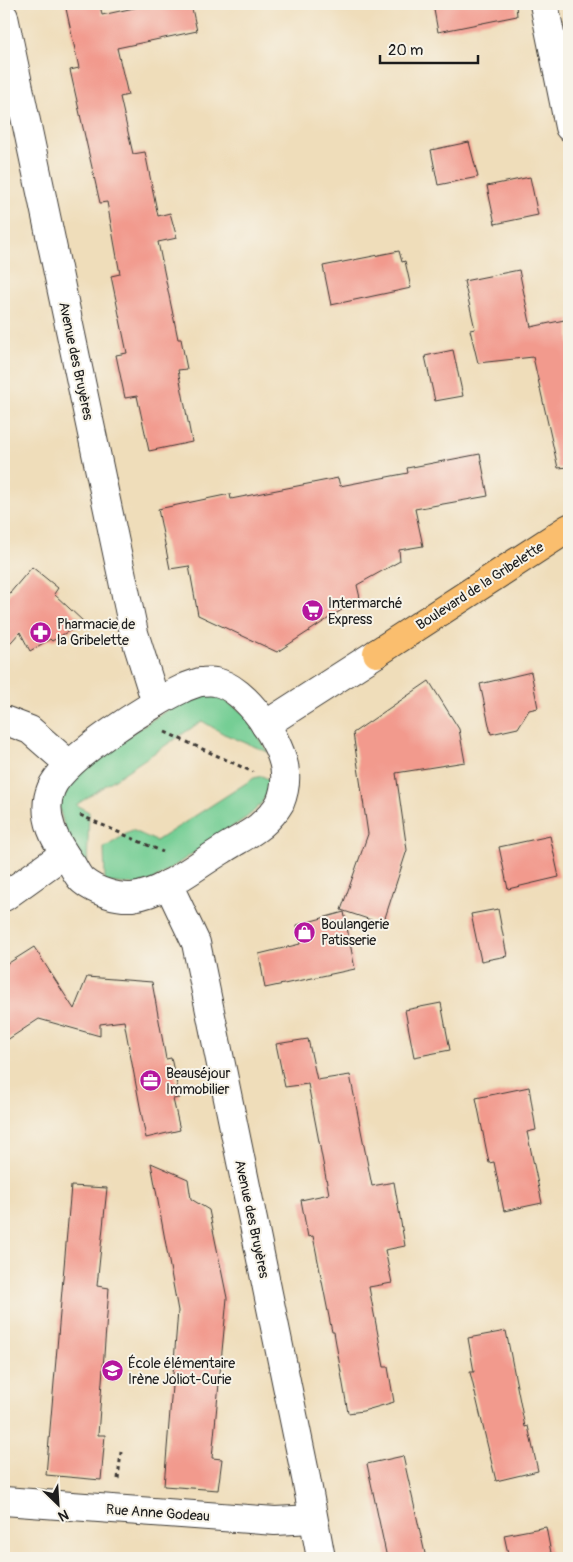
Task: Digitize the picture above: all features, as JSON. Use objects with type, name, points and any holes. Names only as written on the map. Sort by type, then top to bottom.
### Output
[{"type":"main road","name":"Boulevard de la Gribelette","points":[[377,653],[569,528]]},
{"type":"street","points":[[544,4],[569,126]]},
{"type":"street","name":"Avenue des Bruyères","points":[[4,17],[134,633],[156,703]]},
{"type":"street","name":"Boulevard de la Gribelette","points":[[265,725],[377,653]]},
{"type":"street","points":[[200,682],[215,682],[226,686],[243,697],[265,725],[278,748],[285,771],[285,787],[279,805],[261,825],[168,884],[132,897],[116,896],[98,890],[82,880],[64,854],[52,831],[48,819],[48,801],[51,788],[58,776],[69,764],[156,703],[200,682]]},
{"type":"street","points":[[4,720],[30,730],[69,764]]},
{"type":"street","points":[[4,897],[64,854]]},
{"type":"street","name":"Avenue des Bruyères","points":[[168,884],[196,943],[321,1558]]},
{"type":"street","name":"Rue Anne Godeau","points":[[4,1501],[275,1521],[312,1520]]},
{"type":"path","points":[[133,718],[285,787]]},
{"type":"path","points":[[48,801],[196,866]]},
{"type":"green space","points":[[204,694],[220,697],[245,714],[268,752],[224,734],[202,721],[76,805],[89,812],[87,867],[66,835],[59,806],[62,792],[77,770],[176,704]]},
{"type":"green space","points":[[262,776],[272,781],[268,792],[263,801],[247,817],[152,881],[137,885],[105,882],[104,848],[132,830],[156,841],[254,778]]},
{"type":"building","points":[[65,4],[100,4],[102,15],[152,4],[191,4],[197,31],[117,48],[128,95],[120,97],[133,154],[145,152],[158,216],[170,213],[177,238],[158,242],[178,339],[181,339],[187,369],[178,370],[192,442],[149,451],[137,396],[125,398],[116,355],[127,353],[111,276],[120,274],[107,202],[100,203],[70,70],[79,68]]},
{"type":"building","points":[[433,4],[516,4],[517,16],[438,32]]},
{"type":"building","points":[[469,142],[478,177],[438,185],[431,150]]},
{"type":"building","points":[[530,177],[538,215],[495,224],[487,186]]},
{"type":"building","points":[[399,251],[402,262],[405,261],[411,288],[331,305],[323,266]]},
{"type":"building","points":[[519,270],[531,327],[569,319],[569,467],[558,468],[533,357],[478,363],[470,330],[475,329],[464,281]]},
{"type":"building","points":[[453,350],[463,396],[435,401],[425,356]]},
{"type":"building","points":[[480,454],[488,496],[415,509],[423,546],[399,550],[400,561],[357,585],[360,598],[277,652],[198,615],[189,566],[170,569],[158,509],[230,494],[231,499],[338,478],[340,486],[408,473],[407,468]]},
{"type":"building","points":[[32,567],[58,588],[54,594],[84,622],[52,641],[50,639],[30,651],[20,632],[4,650],[4,600]]},
{"type":"building","points":[[531,672],[538,708],[529,710],[518,728],[491,734],[480,684]]},
{"type":"building","points":[[429,681],[459,729],[465,762],[396,773],[407,850],[383,924],[341,910],[368,834],[353,733]]},
{"type":"building","points":[[550,836],[559,877],[508,889],[499,847]]},
{"type":"building","points":[[498,909],[507,956],[481,961],[471,914]]},
{"type":"building","points":[[344,912],[355,969],[265,988],[259,954],[300,944],[297,925]]},
{"type":"building","points":[[34,947],[74,1009],[87,977],[152,982],[166,1059],[171,1058],[180,1098],[173,1099],[180,1130],[146,1138],[124,1021],[100,1024],[100,1036],[39,1019],[4,1042],[4,966]]},
{"type":"building","points":[[441,1003],[450,1050],[414,1057],[405,1010]]},
{"type":"building","points":[[308,1039],[317,1080],[350,1075],[372,1186],[394,1182],[405,1246],[385,1250],[392,1283],[369,1287],[384,1367],[388,1367],[394,1402],[363,1411],[348,1413],[334,1332],[332,1332],[313,1236],[308,1237],[301,1200],[329,1194],[308,1084],[285,1087],[276,1044]]},
{"type":"building","points":[[529,1087],[536,1130],[527,1132],[542,1203],[504,1211],[494,1162],[489,1163],[476,1098]]},
{"type":"building","name":"École élémentaire Irène Joliot-Curie","points":[[151,1163],[188,1179],[191,1199],[209,1210],[227,1298],[212,1458],[222,1459],[218,1490],[164,1486],[178,1311]]},
{"type":"building","points":[[71,1186],[107,1188],[97,1286],[109,1288],[98,1435],[105,1435],[101,1480],[46,1475]]},
{"type":"building","points":[[506,1331],[525,1427],[528,1426],[538,1471],[496,1481],[470,1372],[474,1372],[468,1338]]},
{"type":"building","points":[[403,1456],[426,1558],[387,1558],[367,1464]]},
{"type":"building","points":[[546,1527],[552,1558],[509,1558],[504,1535]]},
{"type":"place","name":"Intermarché Express","points":[[312,611]]},
{"type":"place","name":"Pharmacie de la Gribelette","points":[[41,632]]},
{"type":"place","name":"Boulangerie Patisserie","points":[[305,932]]},
{"type":"place","name":"Beauséjour Immobilier","points":[[150,1081]]},
{"type":"place","name":"École élémentaire Irène Joliot-Curie","points":[[112,1371]]}]
